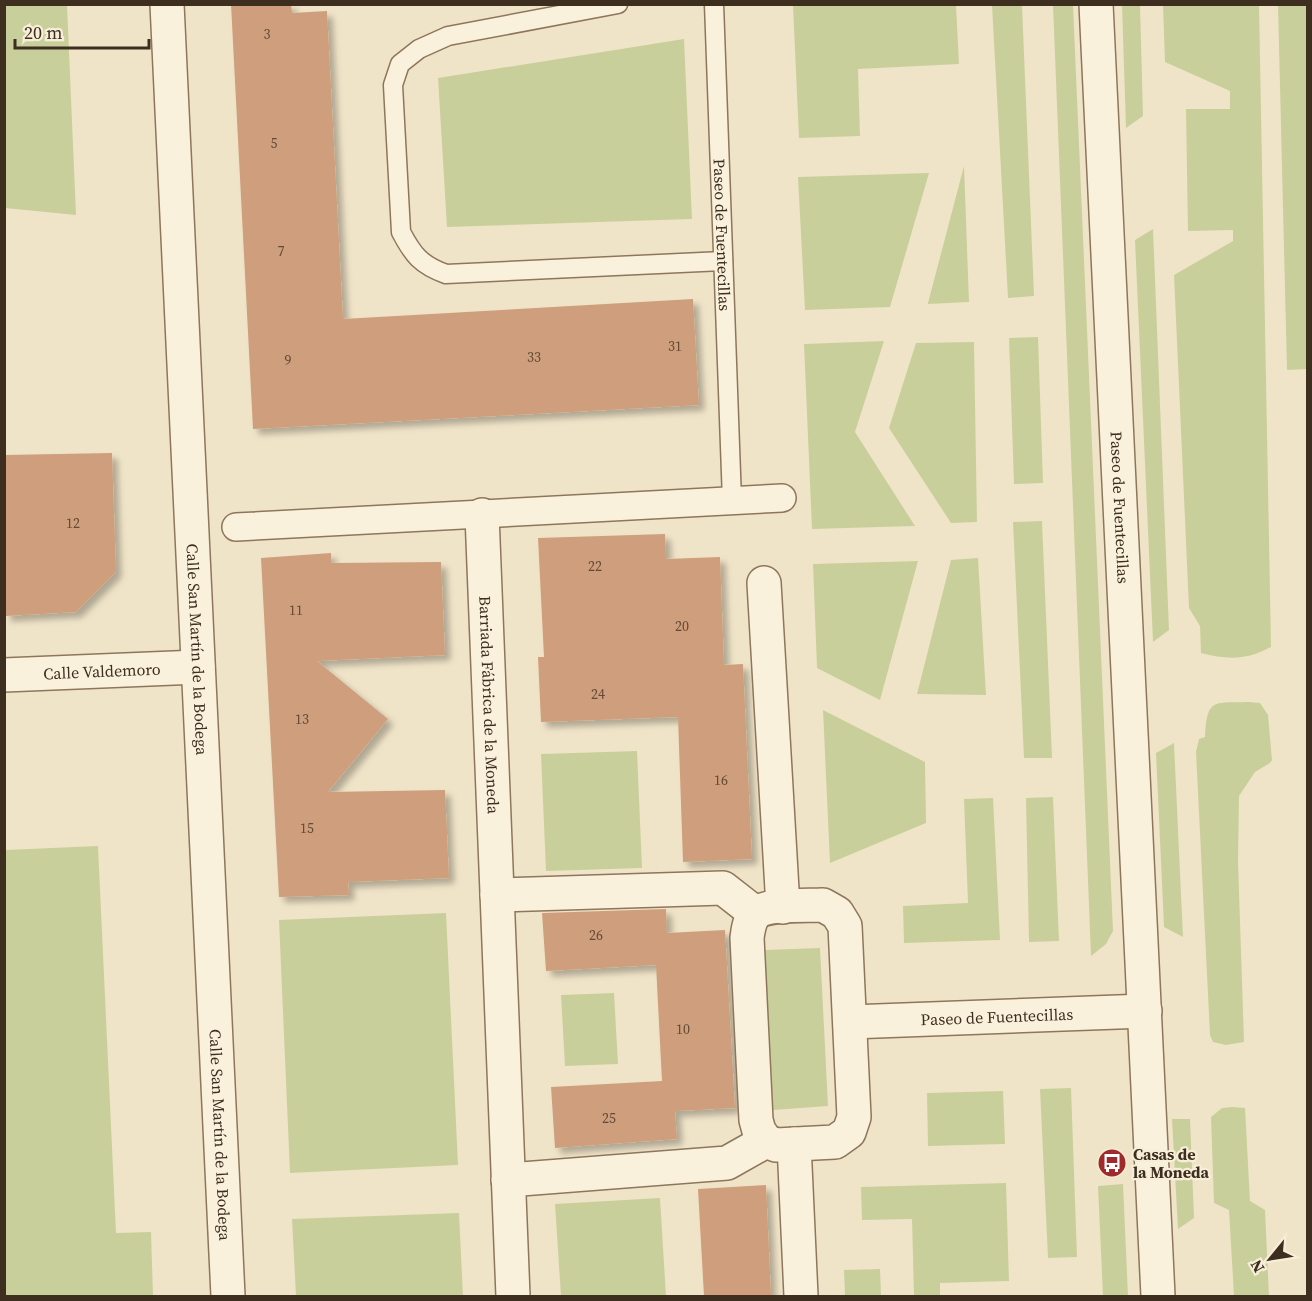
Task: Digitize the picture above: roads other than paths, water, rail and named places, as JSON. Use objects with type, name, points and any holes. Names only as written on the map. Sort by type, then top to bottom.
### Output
[{"type":"street","name":"Calle San Martín de la Bodega","points":[[167,4],[228,1296]]},
{"type":"street","name":"Paseo de Fuentecillas","points":[[1096,4],[1158,1296]]},
{"type":"street","points":[[236,527],[782,498]]},
{"type":"street","name":"Barriada Fábrica de la Moneda","points":[[482,514],[513,1296]]},
{"type":"street","points":[[764,583],[769,910]]},
{"type":"street","name":"Calle Valdemoro","points":[[4,675],[198,667]]},
{"type":"street","points":[[497,895],[723,888],[769,910],[823,905],[837,913],[845,926],[854,1117],[849,1132],[835,1142],[780,1142],[727,1163],[508,1180]]},
{"type":"street","points":[[769,910],[749,925],[747,938],[756,1119],[759,1131],[780,1142]]},
{"type":"street","name":"Paseo de Fuentecillas","points":[[850,1022],[1145,1011]]},
{"type":"street","points":[[780,1142],[801,1296]]},
{"type":"lane","points":[[618,4],[448,36],[419,49],[400,64],[393,85],[400,232],[411,251],[429,267],[446,274],[723,261]]},
{"type":"lane","name":"Paseo de Fuentecillas","points":[[714,4],[732,501]]},
{"type":"place","name":"Casas de la Moneda","points":[[1112,1163]]}]
